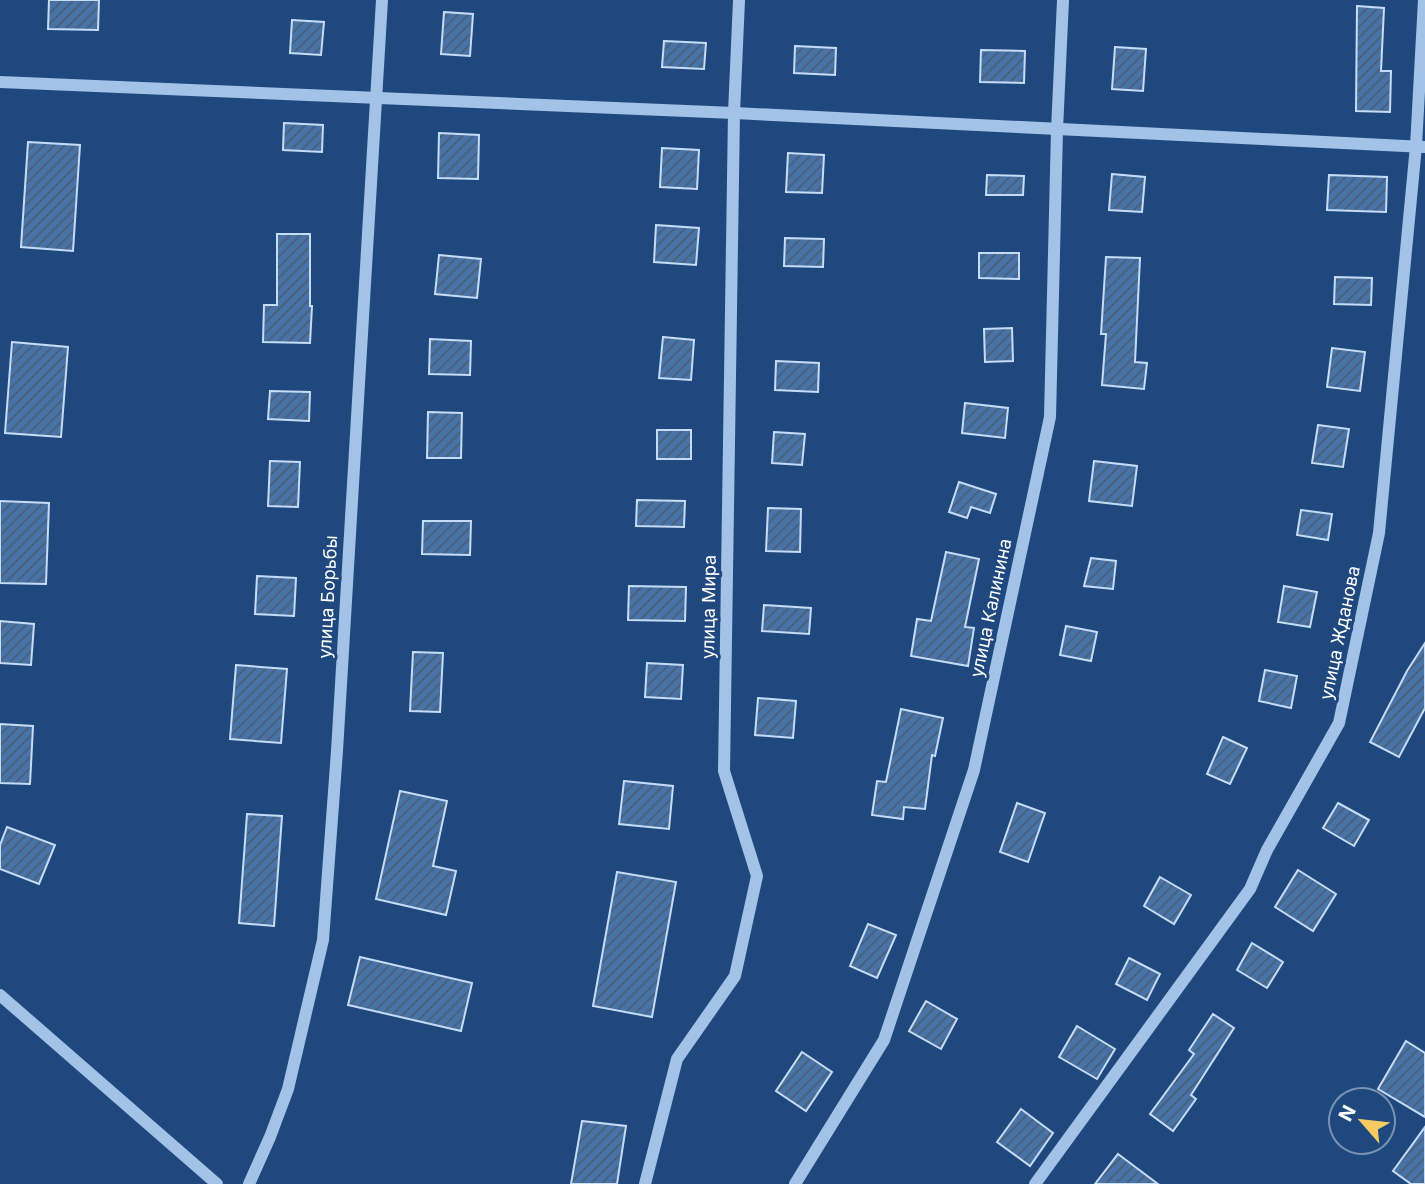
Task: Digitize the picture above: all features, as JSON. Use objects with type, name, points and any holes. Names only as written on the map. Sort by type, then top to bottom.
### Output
[{"type":"street","name":"улица Борьбы","points":[[249,1184],[288,1089],[323,940],[337,751],[382,0]]},
{"type":"street","name":"улица Мира","points":[[645,1184],[677,1059],[735,976],[758,876],[724,771],[734,113],[739,0]]},
{"type":"street","name":"улица Калинина","points":[[795,1184],[884,1040],[974,770],[1050,417],[1063,0]]},
{"type":"street","name":"улица Жданова","points":[[1035,1184],[1250,889],[1267,850],[1339,723],[1379,533],[1420,146],[1424,0]]},
{"type":"street","points":[[0,82],[1420,146]]},
{"type":"street","points":[[0,995],[217,1184]]},
{"type":"building","points":[[49,0],[99,0],[98,30],[48,29]]},
{"type":"building","points":[[1357,6],[1384,8],[1381,71],[1391,71],[1390,112],[1356,111]]},
{"type":"building","points":[[444,12],[473,14],[470,56],[441,54]]},
{"type":"building","points":[[292,20],[324,22],[321,55],[290,53]]},
{"type":"building","points":[[664,41],[706,43],[704,69],[662,67]]},
{"type":"building","points":[[795,46],[836,48],[835,75],[794,73]]},
{"type":"building","points":[[1115,47],[1146,49],[1143,91],[1112,89]]},
{"type":"building","points":[[981,50],[1025,51],[1024,83],[980,82]]},
{"type":"building","points":[[284,123],[323,125],[322,152],[283,150]]},
{"type":"building","points":[[439,133],[479,135],[478,179],[438,178]]},
{"type":"building","points":[[28,142],[80,145],[73,251],[21,247]]},
{"type":"building","points":[[662,148],[699,150],[697,189],[660,187]]},
{"type":"building","points":[[788,153],[824,155],[822,193],[786,192]]},
{"type":"building","points":[[1112,174],[1145,177],[1142,212],[1109,210]]},
{"type":"building","points":[[987,175],[1024,176],[1023,195],[986,195]]},
{"type":"building","points":[[1329,175],[1387,177],[1386,212],[1327,210]]},
{"type":"building","points":[[656,225],[699,228],[696,265],[654,262]]},
{"type":"building","points":[[277,234],[310,234],[310,343],[263,342],[264,305],[277,305]]},
{"type":"building","points":[[785,238],[824,239],[823,267],[784,266]]},
{"type":"building","points":[[979,253],[1019,253],[1019,279],[979,278]]},
{"type":"building","points":[[439,255],[481,259],[477,298],[435,294]]},
{"type":"building","points":[[1106,257],[1140,258],[1135,362],[1147,363],[1144,389],[1102,385],[1106,334],[1101,334]]},
{"type":"building","points":[[1335,277],[1372,278],[1371,305],[1334,304]]},
{"type":"building","points":[[1012,328],[1013,361],[985,362],[984,329]]},
{"type":"building","points":[[663,337],[694,340],[691,380],[659,378]]},
{"type":"building","points":[[430,339],[471,341],[470,375],[429,374]]},
{"type":"building","points":[[12,342],[68,347],[61,437],[5,433]]},
{"type":"building","points":[[1332,348],[1365,352],[1360,391],[1327,387]]},
{"type":"building","points":[[776,361],[819,363],[818,392],[775,390]]},
{"type":"building","points":[[270,391],[310,392],[309,421],[268,419]]},
{"type":"building","points":[[965,403],[1008,408],[1005,438],[962,433]]},
{"type":"building","points":[[428,412],[462,413],[461,458],[427,458]]},
{"type":"building","points":[[1318,425],[1349,429],[1343,467],[1312,463]]},
{"type":"building","points":[[657,430],[691,430],[691,459],[657,459]]},
{"type":"building","points":[[774,432],[805,434],[802,465],[772,463]]},
{"type":"building","points":[[270,461],[300,462],[298,507],[268,506]]},
{"type":"building","points":[[1094,461],[1137,466],[1132,506],[1089,501]]},
{"type":"building","points":[[959,482],[996,494],[990,513],[971,507],[967,518],[949,512]]},
{"type":"building","points":[[637,500],[685,501],[684,527],[636,526]]},
{"type":"building","points":[[0,501],[49,503],[46,584],[0,583]]},
{"type":"building","points":[[768,508],[801,509],[800,552],[766,551]]},
{"type":"building","points":[[1301,510],[1332,514],[1328,540],[1297,535]]},
{"type":"building","points":[[423,521],[471,521],[470,555],[422,554]]},
{"type":"building","points":[[946,552],[979,559],[965,627],[974,628],[968,666],[911,656],[917,619],[931,621]]},
{"type":"building","points":[[1091,558],[1116,561],[1113,589],[1084,586]]},
{"type":"building","points":[[257,576],[296,578],[294,616],[255,614]]},
{"type":"building","points":[[629,586],[686,587],[685,621],[628,620]]},
{"type":"building","points":[[1284,586],[1317,592],[1310,627],[1278,622]]},
{"type":"building","points":[[764,605],[811,608],[809,634],[762,631]]},
{"type":"building","points":[[0,621],[34,624],[31,665],[0,663]]},
{"type":"building","points":[[1066,626],[1097,632],[1091,661],[1060,655]]},
{"type":"building","points":[[1425,643],[1425,708],[1399,757],[1370,742],[1407,671]]},
{"type":"building","points":[[413,652],[443,653],[440,712],[410,711]]},
{"type":"building","points":[[647,663],[683,665],[681,699],[645,697]]},
{"type":"building","points":[[236,665],[287,669],[281,743],[230,739]]},
{"type":"building","points":[[1265,670],[1297,676],[1291,708],[1259,701]]},
{"type":"building","points":[[758,698],[796,701],[793,738],[755,735]]},
{"type":"building","points":[[901,709],[943,718],[935,756],[932,755],[925,809],[904,807],[903,819],[872,815],[877,781],[886,782]]},
{"type":"building","points":[[0,724],[33,726],[30,784],[0,783]]},
{"type":"building","points":[[1223,737],[1247,748],[1230,784],[1207,774]]},
{"type":"building","points":[[624,781],[673,786],[669,829],[619,824]]},
{"type":"building","points":[[400,791],[447,801],[433,866],[456,871],[446,915],[376,899]]},
{"type":"building","points":[[1017,803],[1045,813],[1028,862],[1000,852]]},
{"type":"building","points":[[1338,803],[1369,820],[1354,846],[1323,828]]},
{"type":"building","points":[[247,814],[282,816],[274,926],[239,923]]},
{"type":"building","points":[[7,827],[55,845],[39,884],[0,869],[0,845]]},
{"type":"building","points":[[1298,870],[1336,894],[1313,931],[1275,907]]},
{"type":"building","points":[[617,872],[676,882],[652,1017],[593,1006]]},
{"type":"building","points":[[1160,877],[1191,895],[1174,924],[1144,906]]},
{"type":"building","points":[[868,924],[896,935],[877,978],[850,966]]},
{"type":"building","points":[[1252,943],[1283,962],[1267,988],[1237,970]]},
{"type":"building","points":[[360,957],[472,983],[461,1031],[348,1005]]},
{"type":"building","points":[[1129,958],[1160,974],[1147,1000],[1116,984]]},
{"type":"building","points":[[926,1001],[957,1019],[941,1049],[909,1031]]},
{"type":"building","points":[[1213,1014],[1234,1028],[1191,1095],[1196,1099],[1173,1131],[1150,1114],[1194,1054],[1189,1050]]},
{"type":"building","points":[[1077,1026],[1115,1049],[1097,1079],[1059,1057]]},
{"type":"building","points":[[1406,1041],[1425,1053],[1425,1117],[1397,1100],[1397,1086],[1380,1086]]},
{"type":"building","points":[[802,1052],[832,1072],[806,1111],[776,1091]]},
{"type":"building","points":[[1021,1109],[1053,1133],[1030,1166],[997,1142]]},
{"type":"building","points":[[582,1121],[626,1126],[617,1184],[571,1184]]},
{"type":"building","points":[[1425,1127],[1425,1184],[1411,1184],[1393,1171]]},
{"type":"building","points":[[1118,1154],[1158,1184],[1095,1184]]}]
